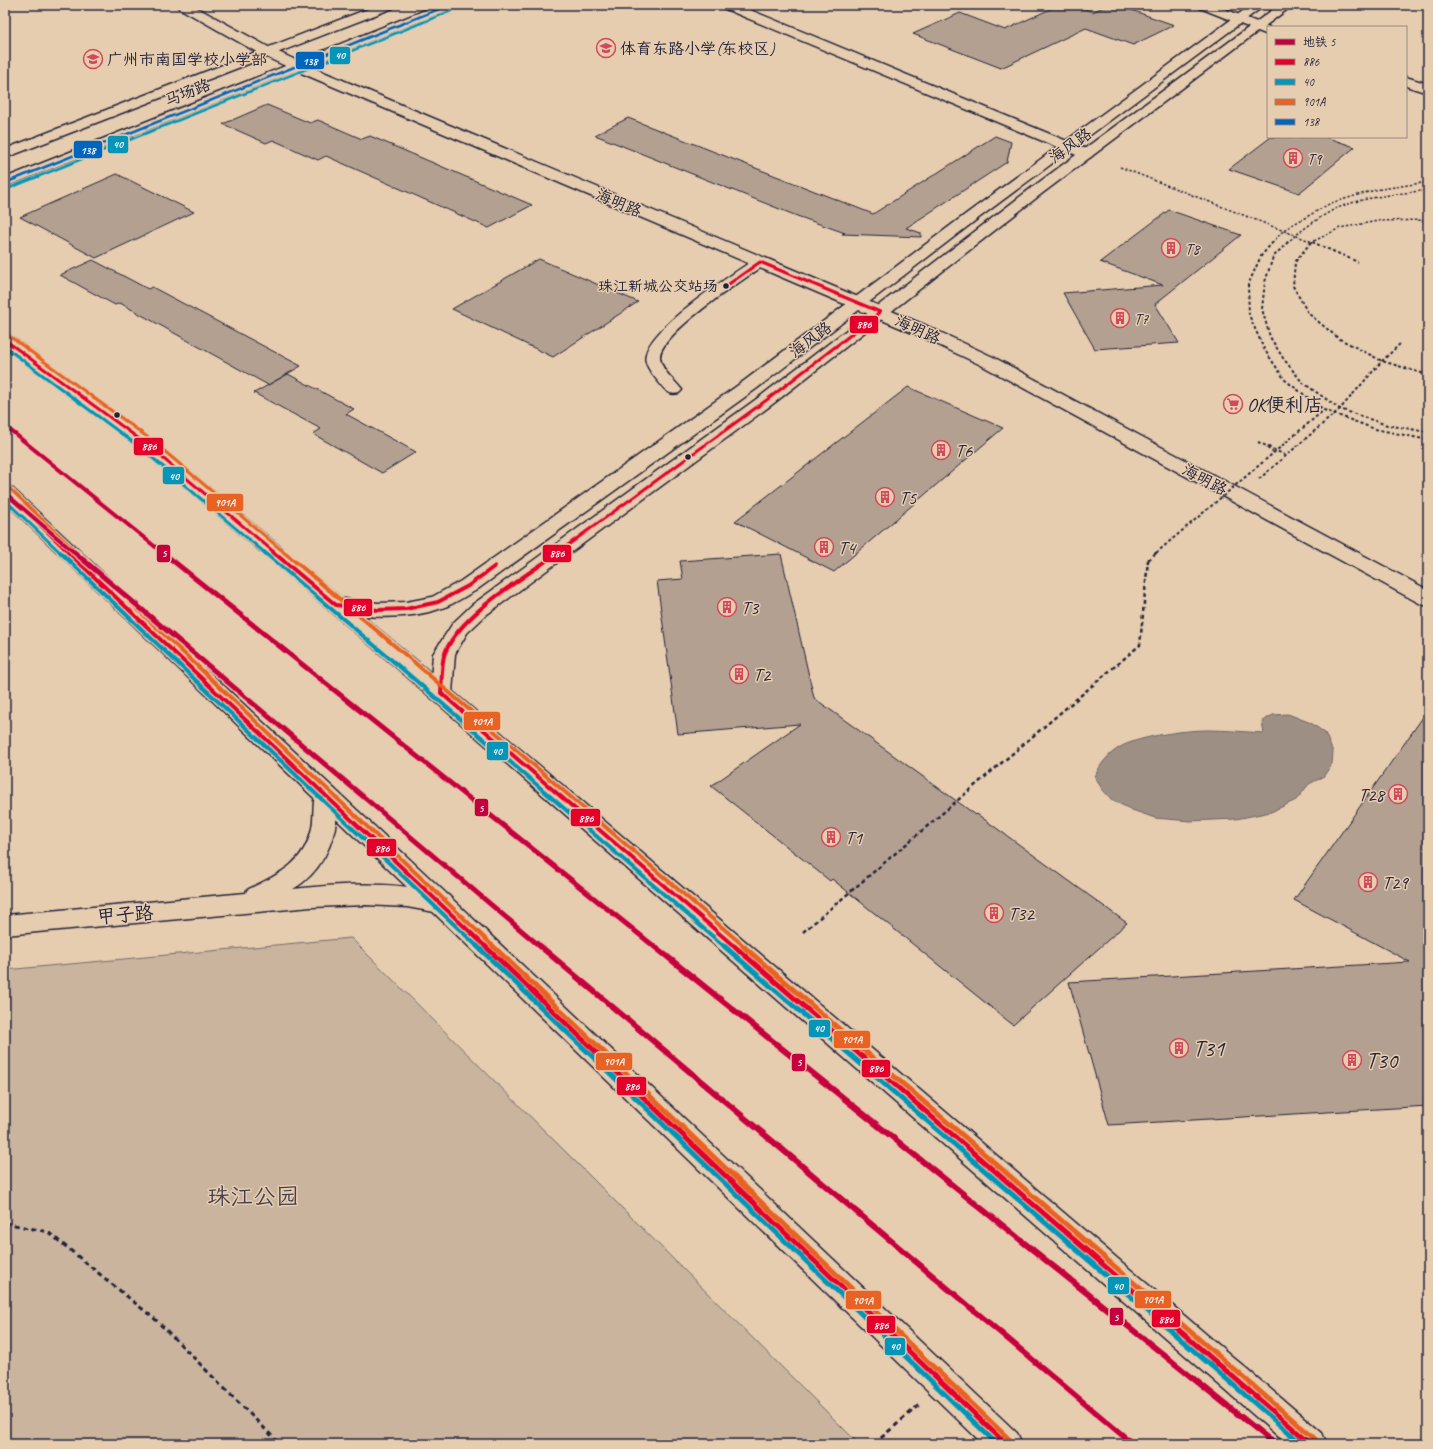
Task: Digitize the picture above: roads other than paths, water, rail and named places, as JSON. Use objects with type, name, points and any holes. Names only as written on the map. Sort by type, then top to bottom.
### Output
[{"type":"street","name":"海明路","points":[[183,5],[267,52],[297,66],[858,302],[987,361],[1428,600]]},
{"type":"street","name":"马场路","points":[[5,154],[389,5]]},
{"type":"street","name":"马场路","points":[[5,183],[449,5]]},
{"type":"street","points":[[727,5],[1086,154]]},
{"type":"street","points":[[1204,5],[1263,29]]},
{"type":"street","name":"海风路","points":[[336,605],[378,610],[406,609],[438,602],[468,586],[750,385],[970,216],[1068,146],[1259,5]]},
{"type":"street","name":"海风路","points":[[441,693],[444,654],[460,628],[479,610],[768,399],[1086,154],[1263,29],[1287,5]]},
{"type":"street","points":[[1407,81],[1428,89]]},
{"type":"street","points":[[5,340],[57,376],[146,444],[441,693],[1311,1444]]},
{"type":"street","points":[[5,492],[440,903],[1006,1444]]},
{"type":"street","name":"甲子路","points":[[244,903],[292,878],[308,865],[324,828],[326,795]]},
{"type":"street","name":"甲子路","points":[[5,925],[311,897],[366,895],[407,897],[440,903]]},
{"type":"lane","points":[[674,390],[661,375],[656,366],[653,355],[655,347],[683,318],[760,262]]},
{"type":"metro line","name":"5","points":[[5,426],[1275,1444]]},
{"type":"metro line","name":"5","points":[[5,493],[355,791],[1133,1444]]},
{"type":"place","name":"体育东路小学(东校区)","points":[[606,48]]},
{"type":"place","name":"广州市南国学校小学部","points":[[93,59]]},
{"type":"place","name":"T9","points":[[1293,158]]},
{"type":"place","name":"T8","points":[[1171,248]]},
{"type":"place","name":"珠江新城公交站场","points":[[726,286]]},
{"type":"place","name":"T7","points":[[1120,318]]},
{"type":"place","name":"OK便利店","points":[[1233,404]]},
{"type":"place","name":"T6","points":[[941,450]]},
{"type":"place","name":"T5","points":[[885,497]]},
{"type":"place","name":"T4","points":[[824,547]]},
{"type":"place","name":"T3","points":[[727,607]]},
{"type":"place","name":"T2","points":[[739,674]]},
{"type":"place","name":"T28","points":[[1398,794]]},
{"type":"place","name":"T1","points":[[831,837]]},
{"type":"place","name":"T29","points":[[1368,882]]},
{"type":"place","name":"T32","points":[[994,913]]},
{"type":"place","name":"T31","points":[[1179,1048]]},
{"type":"place","name":"T30","points":[[1352,1060]]},
{"type":"park label","name":"珠江公园","points":[[253,1196]]}]
